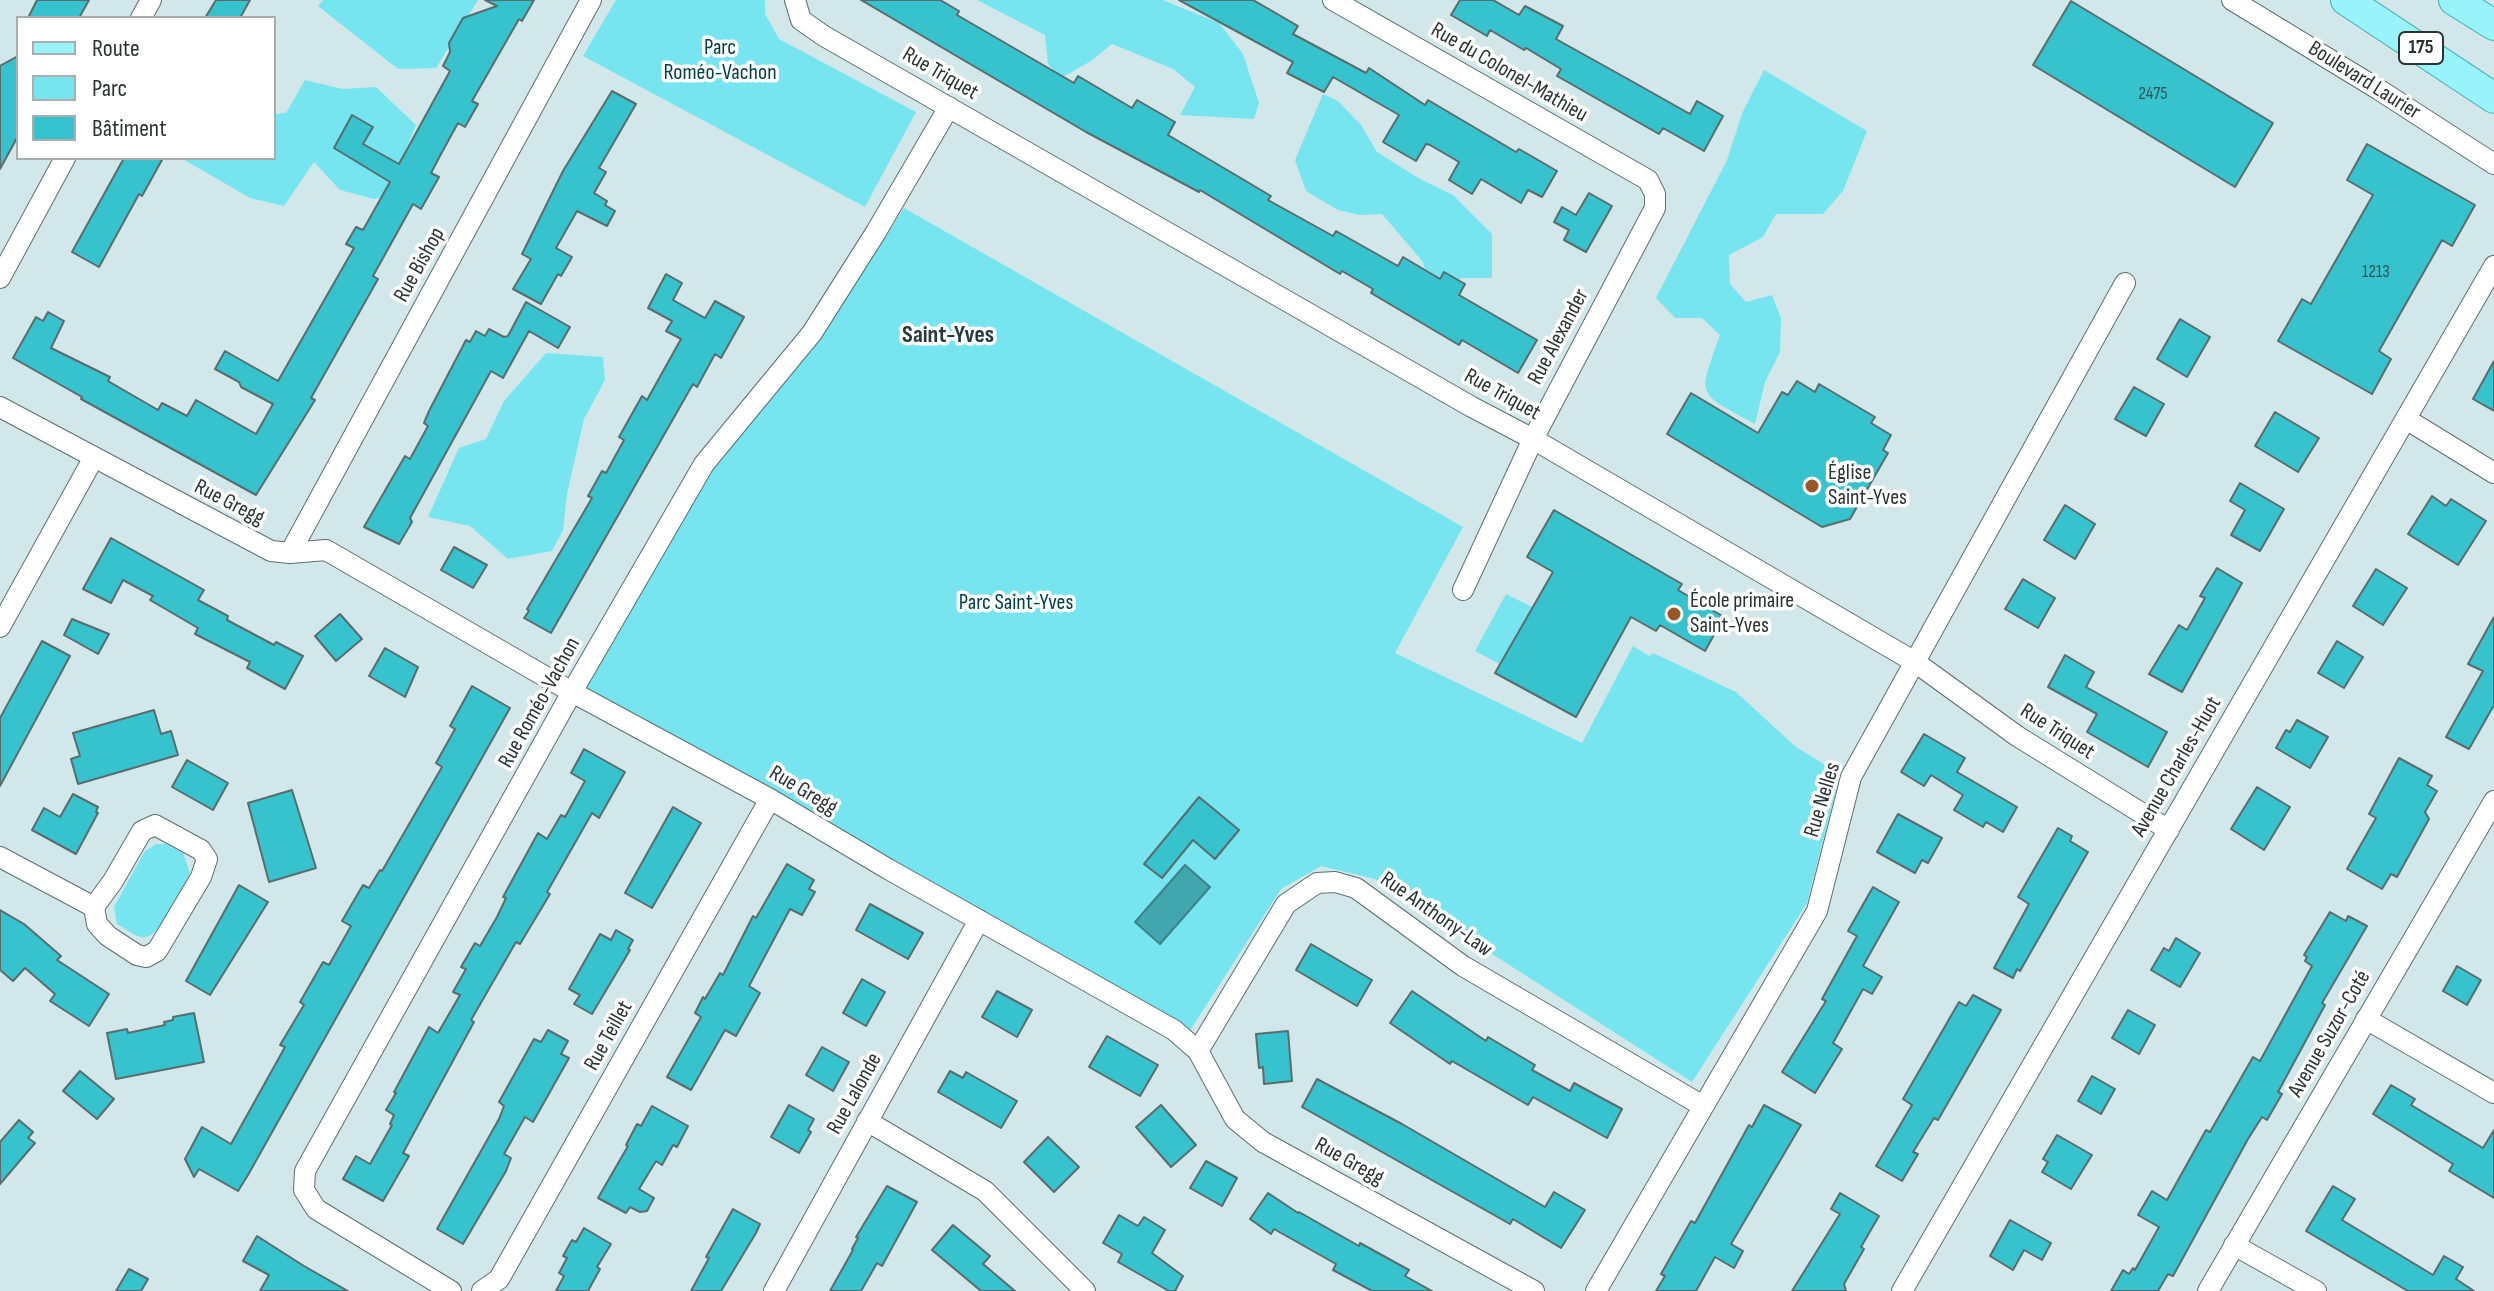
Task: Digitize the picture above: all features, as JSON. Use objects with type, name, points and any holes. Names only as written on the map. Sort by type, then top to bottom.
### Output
[{"type":"main road","name":"175","points":[[2346,0],[2494,98]]},
{"type":"main road","points":[[2454,0],[2494,25]]},
{"type":"street","name":"Rue Bishop","points":[[290,553],[591,0]]},
{"type":"street","name":"Rue du Colonel-Mathieu","points":[[1333,0],[1648,180],[1655,194]]},
{"type":"street","name":"Boulevard Laurier","points":[[2232,0],[2494,164]]},
{"type":"street","name":"Rue Triquet","points":[[798,10],[824,36],[1533,439],[1915,662],[2017,736],[2169,830]]},
{"type":"street","name":"Rue Roméo-Vachon","points":[[451,1291],[316,1209],[304,1190],[305,1171],[572,692],[704,464],[812,333],[949,107]]},
{"type":"street","points":[[0,278],[64,160]]},
{"type":"street","name":"Rue Alexander","points":[[1463,590],[1533,439],[1655,208],[1655,194]]},
{"type":"street","name":"Avenue Charles-Huot","points":[[1902,1291],[2494,266]]},
{"type":"street","name":"Rue Nelles","points":[[1596,1291],[1817,911],[1851,777],[2125,283]]},
{"type":"street","name":"Rue Gregg","points":[[0,407],[271,551],[326,550],[1174,1030],[1198,1051],[1235,1119],[1263,1142],[1534,1291]]},
{"type":"street","points":[[2406,419],[2494,473]]},
{"type":"street","points":[[0,627],[93,459]]},
{"type":"street","name":"Rue Teillet","points":[[482,1291],[499,1279],[770,799]]},
{"type":"street","name":"Avenue Suzor-Coté","points":[[2208,1291],[2494,801]]},
{"type":"street","points":[[148,826],[165,828],[201,850],[207,859],[201,877],[157,951],[146,957],[137,955],[108,936],[97,924],[94,907],[148,826]]},
{"type":"street","points":[[0,857],[94,907]]},
{"type":"street","name":"Rue Anthony-Law","points":[[1198,1051],[1286,904],[1317,883],[1335,882],[1356,888],[1463,966],[1703,1106]]},
{"type":"street","name":"Rue Lalonde","points":[[774,1291],[979,920]]},
{"type":"street","points":[[2366,1019],[2494,1093]]},
{"type":"street","points":[[867,1121],[985,1191],[1085,1291]]},
{"type":"street","points":[[2234,1245],[2316,1291]]},
{"type":"green space","points":[[323,0],[478,0],[436,68],[398,69],[318,6]]},
{"type":"green space","name":"Parc Roméo-Vachon","points":[[616,0],[765,0],[765,14],[779,39],[916,112],[865,207],[583,56]]},
{"type":"green space","points":[[977,0],[1163,0],[1219,23],[1243,54],[1259,103],[1254,119],[1180,115],[1195,87],[1173,69],[1112,44],[1091,61],[1061,78],[1048,64],[1045,35]]},
{"type":"green space","points":[[1764,70],[1867,131],[1843,191],[1823,214],[1776,214],[1763,237],[1729,255],[1730,284],[1746,302],[1772,295],[1781,318],[1780,352],[1765,382],[1755,424],[1721,405],[1707,391],[1708,371],[1720,335],[1702,318],[1675,318],[1656,298],[1727,160],[1743,111]]},
{"type":"green space","points":[[305,80],[343,89],[376,87],[416,125],[404,154],[397,193],[374,199],[340,190],[314,162],[284,206],[250,198],[184,160],[276,160],[276,114],[286,113]]},
{"type":"green space","points":[[1323,94],[1338,101],[1361,125],[1377,152],[1453,195],[1492,234],[1492,278],[1463,278],[1438,289],[1427,277],[1423,262],[1382,214],[1360,215],[1338,210],[1306,191],[1295,160]]},
{"type":"green space","name":"Parc Saint-Yves","points":[[904,208],[1463,527],[1395,653],[1582,743],[1633,646],[1649,656],[1653,653],[1736,692],[1796,747],[1840,774],[1807,903],[1692,1082],[1375,879],[1321,866],[1281,889],[1189,1032],[580,688],[693,488],[820,338]]},
{"type":"green space","points":[[546,353],[603,357],[605,380],[584,419],[567,494],[563,530],[552,551],[508,559],[470,526],[428,517],[459,448],[486,439],[504,401]]},
{"type":"green space","points":[[1506,594],[1532,607],[1500,664],[1475,651]]},
{"type":"green space","points":[[156,844],[166,844],[183,853],[190,873],[165,919],[152,934],[142,937],[117,924],[114,907],[145,851]]},
{"type":"shaded area","points":[[1185,865],[1210,887],[1160,944],[1135,922]]},
{"type":"building","points":[[37,0],[89,0],[80,16],[29,16]]},
{"type":"building","points":[[216,0],[250,0],[241,16],[206,16]]},
{"type":"building","points":[[485,0],[534,0],[522,21],[519,19],[472,101],[478,104],[465,127],[458,123],[431,173],[439,177],[421,209],[413,204],[373,276],[378,279],[311,398],[315,400],[256,495],[13,358],[36,317],[43,321],[48,312],[64,321],[51,348],[110,377],[108,381],[158,410],[162,403],[187,416],[196,400],[256,434],[273,404],[215,369],[225,351],[278,381],[354,248],[346,244],[356,227],[363,230],[390,182],[334,148],[352,115],[373,127],[363,144],[399,164],[450,71],[443,66],[450,52],[449,43],[463,18],[497,6]]},
{"type":"building","points":[[861,0],[940,0],[959,11],[957,15],[1074,83],[1078,76],[1132,108],[1137,100],[1175,122],[1168,135],[1271,196],[1268,200],[1333,236],[1336,231],[1398,266],[1403,257],[1440,279],[1444,272],[1465,284],[1459,295],[1537,340],[1518,373],[1462,340],[1459,345],[1371,293],[1373,289],[1342,271],[1340,274],[1200,190],[1086,132]]},
{"type":"building","points":[[1179,0],[1253,0],[1298,26],[1293,34],[1366,73],[1369,68],[1425,105],[1428,100],[1516,152],[1519,149],[1557,171],[1542,197],[1528,190],[1521,203],[1481,179],[1472,194],[1449,180],[1459,162],[1430,145],[1426,144],[1416,161],[1383,142],[1399,115],[1333,77],[1324,92],[1287,73],[1293,62]]},
{"type":"building","points":[[1460,0],[1493,0],[1519,15],[1525,6],[1563,26],[1556,39],[1690,114],[1697,101],[1723,116],[1704,151],[1663,128],[1659,134],[1557,76],[1561,69],[1526,48],[1524,50],[1490,30],[1487,36],[1451,15]]},
{"type":"building","points":[[2071,1],[2273,123],[2235,187],[2033,65]]},
{"type":"building","points":[[16,57],[16,140],[0,169],[0,66]]},
{"type":"building","points":[[612,91],[636,104],[599,168],[606,172],[594,193],[615,211],[607,226],[577,211],[556,248],[572,257],[541,304],[513,289],[531,259],[522,254],[563,171]]},
{"type":"building","points":[[2367,144],[2475,205],[2452,246],[2442,240],[2379,351],[2391,359],[2372,394],[2278,341],[2302,299],[2311,304],[2373,195],[2347,180]]},
{"type":"building","points":[[123,160],[162,160],[142,196],[139,194],[99,267],[72,252]]},
{"type":"building","points":[[1589,193],[1612,206],[1586,252],[1564,240],[1569,230],[1554,222],[1562,207],[1576,215]]},
{"type":"building","points":[[666,274],[682,283],[673,300],[705,318],[715,301],[744,317],[721,358],[715,354],[697,387],[693,384],[551,633],[524,618],[529,611],[527,609],[592,498],[588,496],[602,471],[606,473],[624,440],[619,437],[642,396],[647,400],[681,339],[666,331],[672,321],[648,308]]},
{"type":"building","points":[[526,302],[570,327],[558,348],[529,331],[503,378],[491,371],[410,518],[412,522],[399,544],[364,527],[405,456],[410,459],[428,426],[424,423],[429,411],[466,340],[470,342],[476,331],[485,336],[489,329],[508,336]]},
{"type":"building","points":[[2180,319],[2210,337],[2187,377],[2157,359]]},
{"type":"building","points":[[2494,361],[2494,411],[2473,399]]},
{"type":"building","name":"Église Saint-Yves","points":[[1797,381],[1815,392],[1819,384],[1875,417],[1871,423],[1891,435],[1883,450],[1888,453],[1850,519],[1822,527],[1667,434],[1691,393],[1758,433],[1782,392],[1788,395]]},
{"type":"building","points":[[2134,387],[2164,404],[2146,436],[2115,419]]},
{"type":"building","points":[[2275,412],[2319,438],[2298,472],[2255,446]]},
{"type":"building","points":[[2240,483],[2284,509],[2260,551],[2231,535],[2245,510],[2230,501]]},
{"type":"building","points":[[2432,496],[2446,506],[2451,499],[2486,521],[2458,565],[2408,534]]},
{"type":"building","points":[[2065,505],[2095,524],[2075,559],[2044,540]]},
{"type":"building","name":"École primaire Saint-Yves","points":[[1554,510],[1682,584],[1678,590],[1724,617],[1705,651],[1660,625],[1656,631],[1631,617],[1576,717],[1495,673],[1553,572],[1527,557]]},
{"type":"building","points":[[111,538],[204,590],[198,600],[228,616],[227,620],[274,645],[276,642],[303,656],[285,689],[247,668],[250,662],[195,634],[198,628],[150,600],[153,596],[123,580],[111,603],[83,589]]},
{"type":"building","points":[[454,547],[487,565],[473,588],[441,570]]},
{"type":"building","points":[[2217,568],[2242,583],[2182,692],[2149,674],[2179,625],[2187,630],[2205,598],[2200,596]]},
{"type":"building","points":[[2376,569],[2407,588],[2383,625],[2353,606]]},
{"type":"building","points":[[2023,579],[2055,598],[2038,628],[2005,609]]},
{"type":"building","points":[[340,614],[362,639],[336,661],[315,636]]},
{"type":"building","points":[[2494,617],[2494,705],[2469,749],[2446,737],[2483,671],[2468,664]]},
{"type":"building","points":[[72,619],[109,634],[98,654],[64,635]]},
{"type":"building","points":[[42,641],[70,656],[0,786],[0,718]]},
{"type":"building","points":[[2337,641],[2363,657],[2344,688],[2318,673]]},
{"type":"building","points":[[385,648],[418,667],[405,697],[369,676]]},
{"type":"building","points":[[2065,655],[2094,672],[2086,687],[2167,732],[2148,767],[2087,732],[2097,714],[2048,687]]},
{"type":"building","points":[[472,686],[510,708],[248,1175],[238,1191],[199,1169],[194,1177],[185,1159],[202,1127],[231,1144],[285,1047],[280,1045],[304,1005],[300,1002],[323,962],[329,965],[351,926],[342,921],[363,885],[369,888],[382,871],[442,767],[436,763],[455,729],[450,726]]},
{"type":"building","points":[[154,710],[161,734],[171,731],[178,755],[78,784],[71,759],[80,756],[73,733]]},
{"type":"building","points":[[2297,720],[2328,737],[2310,768],[2276,748],[2286,730],[2290,732]]},
{"type":"building","points":[[1924,734],[1965,758],[1957,772],[2017,807],[2003,832],[1986,822],[1983,827],[1954,810],[1963,795],[1931,775],[1924,786],[1901,772]]},
{"type":"building","points":[[584,749],[625,772],[599,818],[592,813],[547,892],[550,894],[520,944],[516,942],[471,1020],[474,1022],[403,1153],[409,1156],[383,1201],[343,1179],[356,1156],[370,1164],[392,1125],[394,1115],[386,1110],[394,1092],[429,1027],[438,1033],[460,995],[453,992],[466,969],[461,967],[475,943],[480,946],[497,917],[506,898],[503,897],[538,833],[547,839],[561,815],[565,817],[585,781],[571,773]]},
{"type":"building","points":[[2399,758],[2432,776],[2427,785],[2437,791],[2425,812],[2429,819],[2397,877],[2391,874],[2382,889],[2347,869],[2376,818],[2369,814]]},
{"type":"building","points":[[187,760],[228,783],[213,810],[172,787]]},
{"type":"building","points":[[2257,787],[2290,807],[2264,850],[2231,829]]},
{"type":"building","points":[[292,790],[316,868],[269,882],[248,803]]},
{"type":"building","points":[[73,794],[98,807],[98,813],[76,854],[32,830],[44,808],[60,817]]},
{"type":"building","points":[[1199,797],[1239,830],[1215,859],[1193,840],[1162,878],[1144,864]]},
{"type":"building","points":[[673,807],[701,823],[652,908],[625,893]]},
{"type":"building","points":[[1898,814],[1942,838],[1928,863],[1922,860],[1915,873],[1877,852]]},
{"type":"building","points":[[2058,828],[2072,836],[2070,841],[2088,852],[2020,971],[2017,969],[2013,978],[1994,968],[2029,904],[2018,897]]},
{"type":"building","points":[[787,864],[814,880],[809,889],[815,892],[802,915],[790,909],[749,986],[760,993],[736,1036],[725,1030],[691,1090],[667,1077],[701,1017],[695,1013],[703,997],[705,999],[720,973],[723,975],[753,916],[756,918]]},
{"type":"building","points":[[239,885],[268,902],[210,995],[186,981]]},
{"type":"building","points":[[1873,887],[1899,902],[1863,966],[1882,977],[1872,994],[1863,989],[1833,1043],[1842,1049],[1815,1093],[1782,1072],[1826,1001],[1822,999],[1857,936],[1848,931]]},
{"type":"building","points":[[870,904],[923,933],[908,959],[856,930]]},
{"type":"building","points":[[0,910],[24,924],[61,956],[57,960],[109,994],[89,1026],[50,1001],[55,994],[25,968],[13,981],[0,970]]},
{"type":"building","points":[[2330,912],[2346,921],[2348,916],[2367,926],[2322,1003],[2325,1005],[2278,1092],[2282,1094],[2267,1120],[2262,1117],[2248,1139],[2173,1276],[2168,1274],[2158,1291],[2111,1291],[2123,1270],[2129,1274],[2133,1268],[2135,1270],[2159,1227],[2138,1215],[2152,1191],[2167,1200],[2206,1130],[2210,1132],[2253,1057],[2260,1061],[2312,966],[2305,961],[2307,957],[2304,955]]},
{"type":"building","points":[[616,930],[633,940],[592,1014],[574,1004],[580,995],[569,989],[600,934],[611,940]]},
{"type":"building","points":[[2176,938],[2200,953],[2180,987],[2151,970],[2164,948],[2169,951]]},
{"type":"building","points":[[1311,944],[1372,980],[1357,1006],[1296,970]]},
{"type":"building","points":[[2457,966],[2481,980],[2467,1005],[2443,991]]},
{"type":"building","points":[[862,979],[885,992],[866,1026],[843,1013]]},
{"type":"building","points":[[997,991],[1032,1010],[1017,1037],[982,1017]]},
{"type":"building","points":[[1412,991],[1486,1041],[1488,1037],[1535,1065],[1532,1070],[1570,1091],[1574,1083],[1622,1109],[1607,1138],[1533,1097],[1528,1105],[1452,1061],[1450,1064],[1390,1023]]},
{"type":"building","points":[[1973,995],[2001,1010],[1938,1120],[1934,1118],[1913,1152],[1918,1154],[1902,1181],[1876,1166],[1912,1105],[1903,1099],[1959,1002],[1966,1006]]},
{"type":"building","points":[[2128,1010],[2155,1025],[2139,1054],[2112,1038]]},
{"type":"building","points":[[194,1013],[204,1062],[116,1079],[107,1033],[127,1029],[128,1033],[165,1025],[164,1022],[173,1020],[173,1017]]},
{"type":"building","points":[[548,1030],[568,1041],[561,1054],[569,1058],[533,1122],[525,1117],[504,1154],[511,1158],[506,1171],[463,1244],[437,1229],[499,1119],[504,1106],[499,1102],[534,1039],[541,1042]]},
{"type":"building","points":[[1288,1031],[1292,1081],[1264,1084],[1263,1067],[1259,1068],[1256,1034]]},
{"type":"building","points":[[1107,1036],[1158,1065],[1140,1096],[1089,1067]]},
{"type":"building","points":[[822,1047],[849,1062],[833,1091],[806,1075]]},
{"type":"building","points":[[80,1071],[114,1099],[97,1119],[63,1091]]},
{"type":"building","points":[[950,1071],[963,1078],[966,1072],[1017,1101],[1001,1128],[938,1092]]},
{"type":"building","points":[[2092,1076],[2115,1089],[2101,1114],[2078,1101]]},
{"type":"building","points":[[1317,1079],[1545,1207],[1554,1192],[1585,1210],[1561,1248],[1513,1219],[1510,1224],[1302,1107]]},
{"type":"building","points":[[2391,1085],[2415,1099],[2411,1105],[2483,1148],[2494,1130],[2494,1198],[2449,1171],[2453,1164],[2373,1114]]},
{"type":"building","points":[[789,1105],[814,1119],[808,1130],[811,1132],[799,1153],[771,1137]]},
{"type":"building","points":[[1161,1105],[1196,1145],[1171,1167],[1136,1127]]},
{"type":"building","points":[[1764,1105],[1801,1125],[1731,1244],[1743,1251],[1734,1268],[1715,1257],[1696,1291],[1656,1291],[1665,1276],[1661,1274],[1691,1221],[1695,1223],[1749,1125],[1752,1127]]},
{"type":"building","points":[[652,1106],[688,1126],[677,1147],[673,1145],[662,1165],[656,1161],[639,1189],[654,1198],[647,1211],[640,1212],[630,1207],[626,1213],[598,1198],[637,1124],[641,1126]]},
{"type":"building","points":[[19,1120],[33,1132],[28,1138],[35,1143],[0,1184],[0,1142]]},
{"type":"building","points":[[2057,1135],[2092,1155],[2071,1189],[2042,1172],[2048,1162],[2043,1159]]},
{"type":"building","points":[[1048,1137],[1079,1167],[1054,1192],[1024,1162]]},
{"type":"building","points":[[1206,1161],[1237,1178],[1222,1206],[1190,1188]]},
{"type":"building","points":[[887,1186],[917,1202],[882,1266],[877,1263],[861,1291],[830,1291],[853,1250],[856,1237]]},
{"type":"building","points":[[2333,1186],[2355,1199],[2342,1220],[2433,1275],[2444,1256],[2463,1267],[2456,1279],[2474,1291],[2408,1291],[2306,1231]]},
{"type":"building","points":[[1268,1193],[1298,1213],[1409,1270],[1405,1276],[1432,1291],[1372,1291],[1333,1270],[1336,1264],[1274,1229],[1271,1234],[1250,1219]]},
{"type":"building","points":[[1840,1193],[1879,1216],[1844,1284],[1846,1291],[1792,1291],[1840,1214],[1831,1209]]},
{"type":"building","points":[[733,1209],[760,1224],[756,1233],[721,1291],[691,1291],[709,1258],[706,1257]]},
{"type":"building","points":[[1119,1215],[1138,1226],[1144,1217],[1165,1230],[1152,1253],[1183,1276],[1175,1291],[1169,1291],[1118,1262],[1122,1254],[1103,1243]]},
{"type":"building","points":[[2010,1220],[2051,1243],[2042,1260],[2024,1250],[2013,1270],[1990,1256]]},
{"type":"building","points":[[953,1225],[990,1256],[983,1264],[1015,1291],[981,1291],[932,1250]]},
{"type":"building","points":[[584,1228],[611,1244],[597,1267],[600,1269],[588,1291],[556,1291],[564,1276],[559,1273],[567,1258],[563,1256]]},
{"type":"building","points":[[257,1236],[348,1291],[260,1291],[269,1275],[243,1261]]},
{"type":"building","points":[[129,1269],[148,1279],[141,1291],[116,1291]]},
{"type":"place","name":"Église Saint-Yves","points":[[1812,486]]},
{"type":"place","name":"École primaire Saint-Yves","points":[[1674,614]]},
{"type":"district","name":"Saint-Yves","points":[[948,336]]}]
